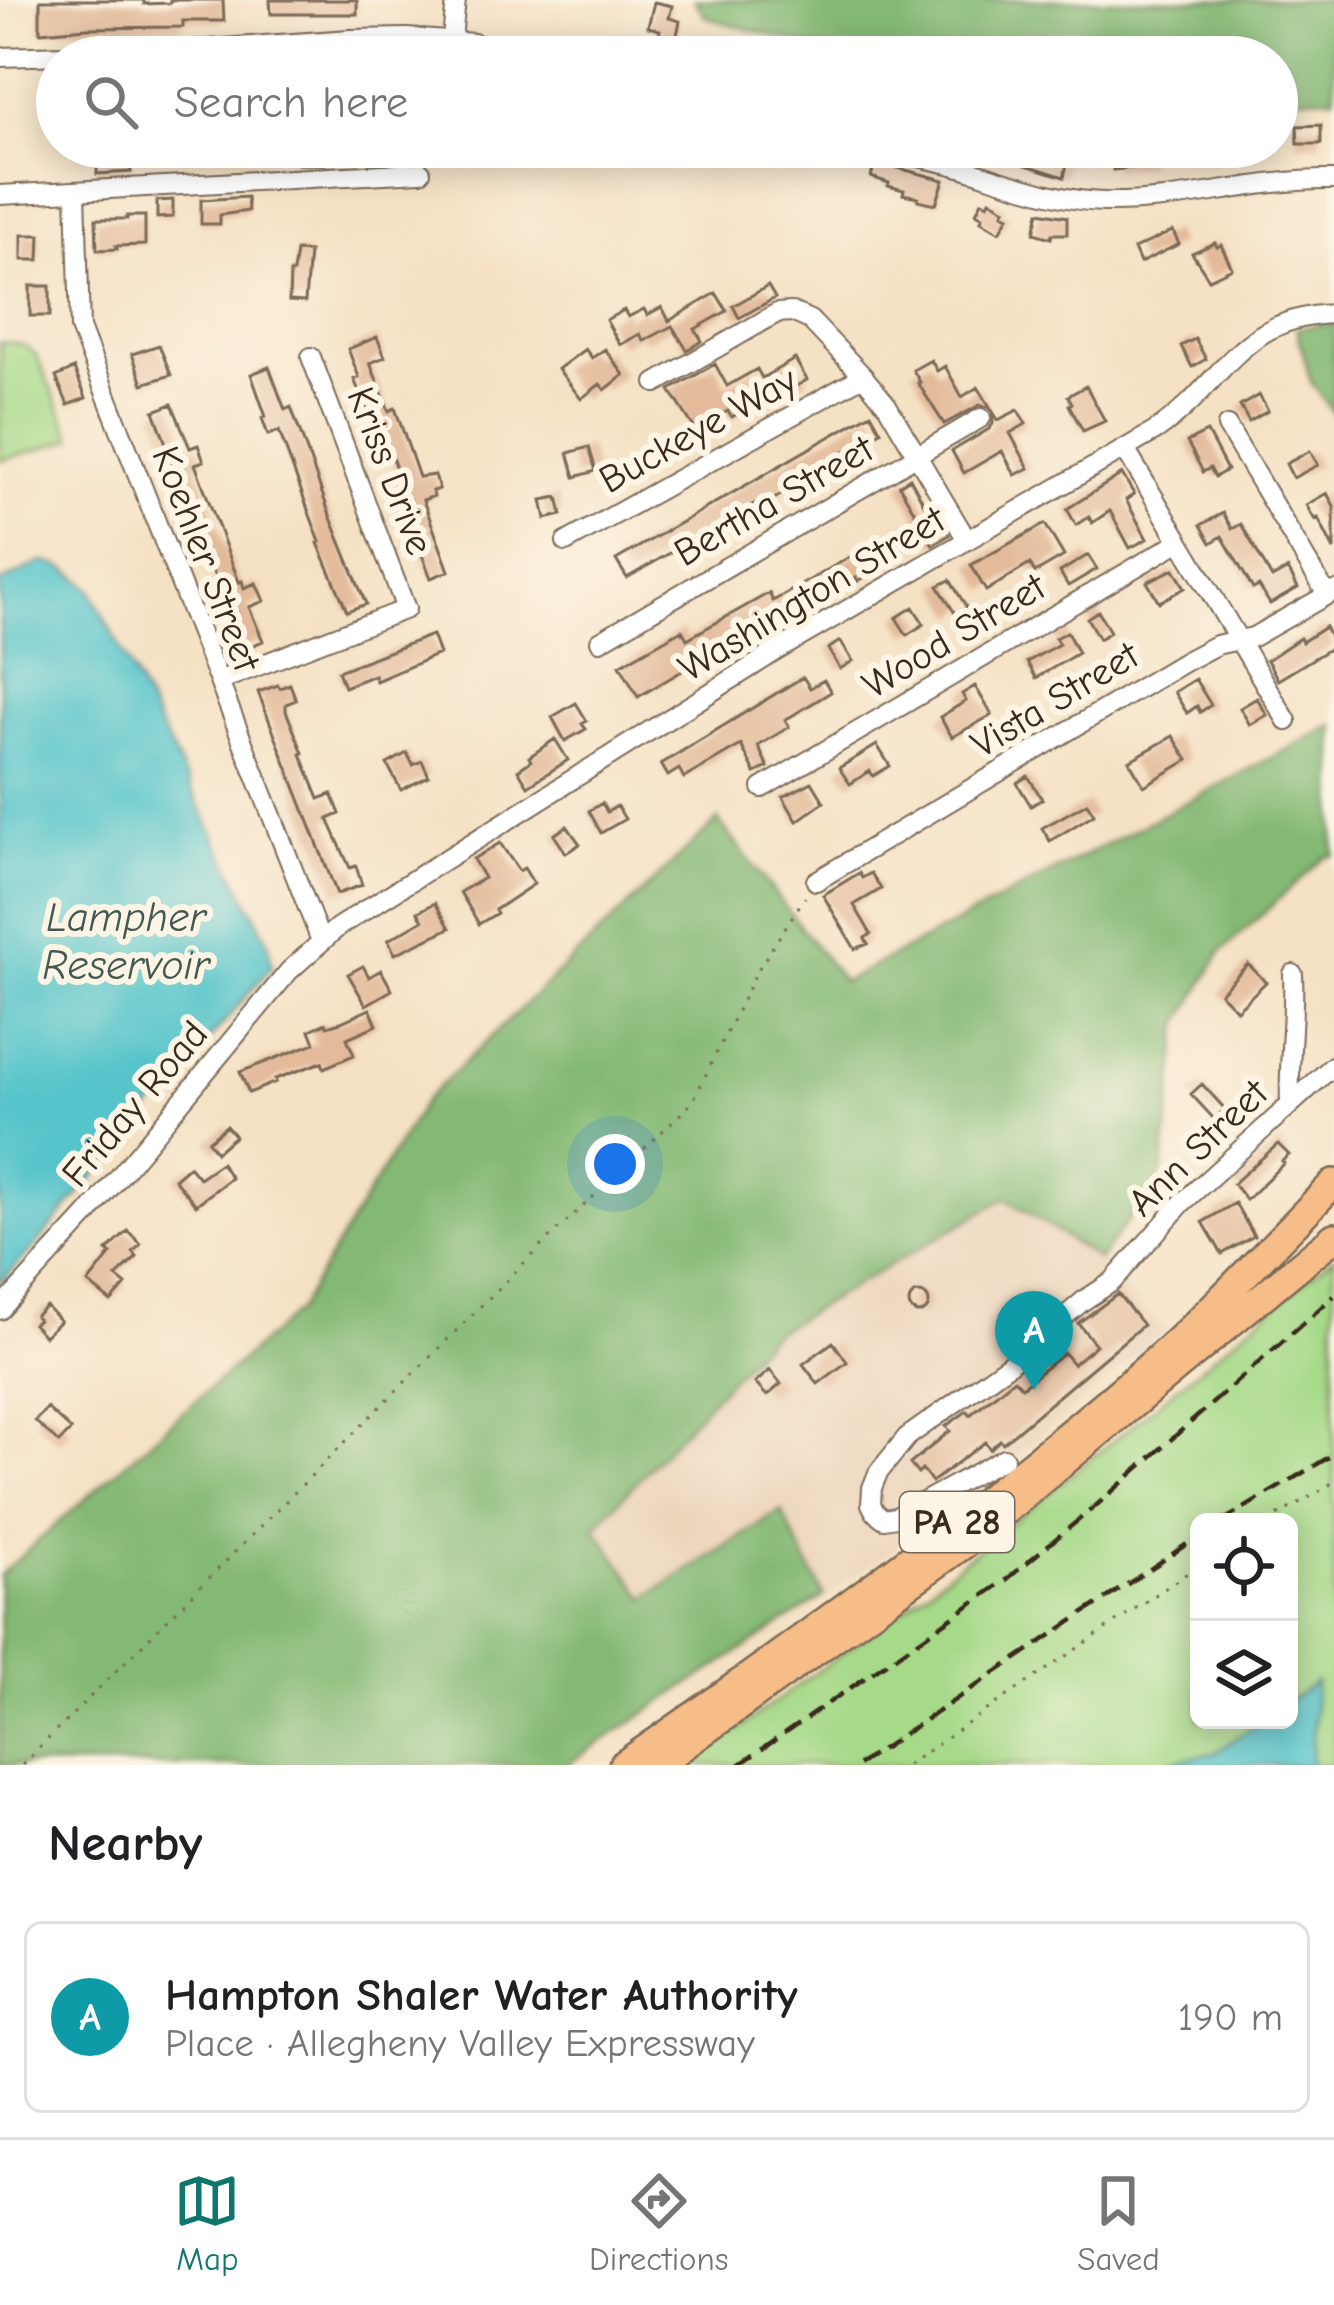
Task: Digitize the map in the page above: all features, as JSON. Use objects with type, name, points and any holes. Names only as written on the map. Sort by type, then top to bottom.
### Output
[{"type":"highway","name":"PA 28","points":[[623,1765],[892,1574],[1142,1373],[1334,1183]]},
{"type":"highway","name":"PA 28","points":[[658,1765],[967,1542],[1334,1233]]},
{"type":"street","points":[[452,36],[456,0]]},
{"type":"street","points":[[0,57],[36,56]]},
{"type":"street","points":[[962,168],[1070,199],[1101,202],[1334,180]]},
{"type":"street","points":[[0,195],[422,172]]},
{"type":"street","name":"Koehler Street","points":[[76,192],[80,328],[321,941]]},
{"type":"street","points":[[656,382],[777,313],[792,312],[810,320],[886,405],[967,540]]},
{"type":"street","name":"Washington Street","points":[[321,941],[682,709],[1173,419],[1255,337],[1294,319],[1334,314]]},
{"type":"street","name":"Kriss Drive","points":[[219,681],[406,609],[311,357]]},
{"type":"street","name":"Buckeye Way","points":[[566,542],[862,376]]},
{"type":"street","name":"Bertha Street","points":[[600,641],[981,418]]},
{"type":"street","points":[[1227,426],[1330,593]]},
{"type":"street","points":[[1125,448],[1287,722]]},
{"type":"street","name":"Wood Street","points":[[762,788],[1180,541]]},
{"type":"street","name":"Vista Street","points":[[815,880],[1184,662],[1216,645],[1253,637],[1330,593]]},
{"type":"street","name":"Friday Road","points":[[0,1310],[88,1213],[289,971],[321,941]]},
{"type":"street","points":[[1290,1104],[1293,974]]},
{"type":"street","name":"Ann Street","points":[[1004,1458],[896,1516],[884,1519],[871,1504],[878,1473],[907,1437],[1112,1282],[1182,1203],[1334,1065]]},
{"type":"path","points":[[22,1765],[525,1262],[692,1102],[754,974],[815,880]]},
{"type":"path","points":[[1282,1513],[1334,1482]]},
{"type":"path","points":[[907,1765],[1190,1571]]},
{"type":"shaded area","points":[[1007,1197],[1099,1260],[1165,1331],[961,1503],[824,1596],[781,1512],[645,1599],[595,1527],[771,1334]]},
{"type":"green space","points":[[694,0],[1334,0],[1334,97],[1298,96],[1298,36],[774,36],[707,18]]},
{"type":"green space","points":[[1334,323],[1334,414],[1310,380],[1297,328]]},
{"type":"green space","points":[[0,342],[20,344],[36,355],[73,439],[0,461]]},
{"type":"green space","points":[[1334,725],[1334,855],[1325,857],[1222,951],[1180,1024],[1162,1174],[1099,1260],[1006,1198],[771,1334],[595,1527],[645,1598],[781,1511],[824,1596],[566,1765],[0,1765],[0,1575],[298,1310],[425,1100],[718,820],[843,982]]},
{"type":"green space","points":[[1334,1256],[1334,1765],[1311,1765],[1315,1683],[1298,1695],[1298,1513],[1190,1513],[1190,1729],[1249,1729],[1215,1753],[1154,1765],[689,1765],[912,1602]]},
{"type":"water","name":"Lampher Reservoir","points":[[42,562],[69,571],[90,589],[268,941],[272,966],[0,1283],[0,583]]},
{"type":"water","points":[[1315,1682],[1311,1765],[1154,1765],[1215,1753],[1249,1729],[1298,1729],[1298,1694]]},
{"type":"building","points":[[40,0],[144,0],[144,4],[223,0],[224,21],[40,32]]},
{"type":"building","points":[[270,0],[357,0],[357,14],[271,14]]},
{"type":"building","points":[[654,2],[672,6],[669,18],[680,21],[677,36],[658,36],[660,30],[648,27]]},
{"type":"building","points":[[1321,125],[1321,144],[1298,144],[1298,126]]},
{"type":"building","points":[[97,168],[131,168],[131,172],[97,174]]},
{"type":"building","points":[[873,168],[898,168],[944,180],[936,204],[871,177]]},
{"type":"building","points":[[1036,168],[1066,168],[1064,177]]},
{"type":"building","points":[[247,197],[248,211],[220,215],[220,224],[201,224],[201,200]]},
{"type":"building","points":[[173,200],[173,217],[157,218],[157,201]]},
{"type":"building","points":[[990,200],[1009,216],[1000,232],[976,213],[982,201],[988,204]]},
{"type":"building","points":[[1039,212],[1067,217],[1067,234],[1052,234],[1051,238],[1034,233]]},
{"type":"building","points":[[145,216],[145,245],[97,250],[96,219]]},
{"type":"building","points":[[1173,231],[1179,244],[1140,263],[1134,249]]},
{"type":"building","points":[[22,235],[40,235],[39,260],[22,260]]},
{"type":"building","points":[[1221,245],[1232,268],[1209,279],[1192,253]]},
{"type":"building","points":[[296,251],[309,252],[305,302],[289,301]]},
{"type":"building","points":[[30,286],[50,286],[50,316],[30,316]]},
{"type":"building","points":[[768,286],[775,298],[739,318],[733,306]]},
{"type":"building","points":[[716,293],[727,311],[695,329],[702,341],[687,350],[672,326],[644,341],[640,334],[620,345],[606,320],[624,310],[628,317],[662,307],[669,321]]},
{"type":"building","points":[[377,337],[385,357],[370,363],[389,411],[395,408],[419,477],[435,475],[439,489],[423,500],[449,571],[431,578],[385,437],[379,440],[354,379],[359,377],[348,349]]},
{"type":"building","points":[[1195,339],[1206,359],[1192,367],[1181,346]]},
{"type":"building","points":[[159,345],[171,375],[143,384],[132,354]]},
{"type":"building","points":[[585,349],[592,358],[605,349],[624,375],[605,390],[600,384],[581,399],[558,369]]},
{"type":"building","points":[[795,359],[807,380],[764,404],[761,400],[732,417],[728,411],[695,429],[670,390],[715,364],[727,386],[757,369],[762,378]]},
{"type":"building","points":[[931,360],[937,371],[945,366],[962,397],[978,387],[998,420],[1018,410],[1026,424],[1010,433],[1029,468],[1015,475],[1002,451],[964,473],[952,451],[989,429],[993,412],[980,405],[944,424],[913,370]]},
{"type":"building","points":[[269,367],[285,410],[291,407],[366,604],[347,611],[279,431],[268,435],[262,418],[266,417],[251,374]]},
{"type":"building","points":[[74,369],[86,398],[68,405],[56,377]]},
{"type":"building","points":[[1086,386],[1105,421],[1083,431],[1068,396]]},
{"type":"building","points":[[1259,395],[1268,411],[1249,422],[1240,406]]},
{"type":"building","points":[[172,404],[190,448],[198,445],[204,461],[195,464],[239,582],[244,588],[256,583],[264,601],[249,607],[263,641],[244,649],[154,411]]},
{"type":"building","points":[[871,413],[881,431],[781,488],[784,493],[769,502],[766,497],[627,578],[616,560]]},
{"type":"building","points":[[1207,432],[1227,470],[1215,477],[1210,468],[1203,472],[1187,442]]},
{"type":"building","points":[[589,447],[596,471],[575,477],[568,453]]},
{"type":"building","points":[[1310,451],[1318,465],[1293,478],[1286,464]]},
{"type":"building","points":[[1122,474],[1134,494],[1126,500],[1147,539],[1130,548],[1110,511],[1092,523],[1089,517],[1076,525],[1067,509]]},
{"type":"building","points":[[910,478],[931,517],[936,514],[949,535],[933,545],[927,535],[878,562],[858,581],[856,577],[793,613],[790,607],[638,697],[620,665],[682,630],[687,639],[769,593],[773,601],[918,518],[899,485]]},
{"type":"building","points":[[1327,493],[1334,506],[1334,550],[1306,505]]},
{"type":"building","points":[[558,497],[562,515],[546,519],[542,500]]},
{"type":"building","points":[[1223,513],[1232,529],[1241,524],[1272,578],[1288,569],[1298,588],[1270,604],[1259,586],[1253,589],[1222,536],[1211,543],[1201,525]]},
{"type":"building","points":[[1045,524],[1064,556],[1035,573],[1030,564],[986,591],[971,565]]},
{"type":"building","points":[[1088,555],[1097,569],[1068,586],[1060,572]]},
{"type":"building","points":[[1174,569],[1185,588],[1159,602],[1147,582]]},
{"type":"building","points":[[950,580],[967,608],[956,615],[938,586]]},
{"type":"building","points":[[913,607],[924,624],[907,635],[896,618]]},
{"type":"building","points":[[1098,611],[1110,632],[1099,639],[1087,618]]},
{"type":"building","points":[[1325,627],[1334,646],[1278,680],[1267,660]]},
{"type":"building","points":[[1067,632],[1078,653],[1036,678],[1027,662],[1059,644],[1055,638]]},
{"type":"building","points":[[432,635],[439,654],[376,681],[374,675],[344,687],[338,671]]},
{"type":"building","points":[[840,641],[853,661],[840,669],[828,649]]},
{"type":"building","points":[[803,677],[810,688],[824,680],[831,692],[785,720],[789,727],[758,746],[768,767],[755,773],[741,745],[684,778],[679,769],[668,776],[661,764]]},
{"type":"building","points":[[1195,679],[1211,705],[1187,713],[1174,692]]},
{"type":"building","points":[[290,684],[296,700],[286,704],[286,711],[301,754],[319,799],[332,794],[340,814],[328,819],[362,885],[337,894],[258,692]]},
{"type":"building","points":[[975,686],[992,715],[952,737],[940,717],[966,701],[962,694]]},
{"type":"building","points":[[1257,698],[1267,715],[1250,725],[1240,708]]},
{"type":"building","points":[[576,703],[587,721],[582,724],[586,729],[565,741],[552,717]]},
{"type":"building","points":[[1173,736],[1188,760],[1144,786],[1129,761]]},
{"type":"building","points":[[555,739],[568,760],[528,786],[518,770]]},
{"type":"building","points":[[877,745],[890,766],[873,776],[870,771],[850,784],[839,768]]},
{"type":"building","points":[[407,753],[413,765],[422,761],[429,776],[401,790],[387,764]]},
{"type":"building","points":[[1028,776],[1042,799],[1031,806],[1017,783]]},
{"type":"building","points":[[812,782],[824,802],[797,821],[783,797]]},
{"type":"building","points":[[602,803],[607,812],[617,806],[625,819],[601,833],[589,811]]},
{"type":"building","points":[[1087,803],[1094,814],[1050,841],[1042,828]]},
{"type":"building","points":[[567,826],[580,844],[566,853],[554,835]]},
{"type":"building","points":[[500,843],[534,884],[479,924],[460,892],[484,878],[473,859]]},
{"type":"building","points":[[859,873],[862,878],[871,873],[881,889],[854,905],[871,934],[865,938],[868,944],[855,949],[823,895]]},
{"type":"building","points":[[435,903],[450,928],[395,954],[388,940],[423,920],[418,912]]},
{"type":"building","points":[[1248,964],[1266,982],[1237,1010],[1220,993]]},
{"type":"building","points":[[363,966],[369,977],[381,970],[392,990],[366,1005],[348,974]]},
{"type":"building","points":[[370,1009],[377,1025],[347,1038],[354,1055],[324,1068],[322,1062],[275,1079],[249,1093],[240,1072],[315,1043],[310,1030]]},
{"type":"building","points":[[1202,1084],[1225,1109],[1214,1119],[1191,1094]]},
{"type":"building","points":[[226,1126],[235,1136],[216,1152],[208,1141]]},
{"type":"building","points":[[1278,1144],[1289,1155],[1246,1200],[1233,1184]]},
{"type":"building","points":[[221,1163],[231,1178],[196,1205],[174,1179],[189,1166],[199,1178]]},
{"type":"building","points":[[1235,1203],[1254,1236],[1222,1254],[1203,1222]]},
{"type":"building","points":[[128,1231],[141,1244],[133,1252],[137,1257],[116,1277],[126,1285],[111,1302],[88,1283],[111,1254],[107,1251]]},
{"type":"building","points":[[919,1293],[929,1303],[919,1313],[909,1303]]},
{"type":"building","points":[[1118,1294],[1143,1325],[1003,1443],[1000,1440],[990,1449],[985,1442],[932,1482],[922,1470],[918,1474],[910,1464],[950,1431],[946,1426],[967,1411],[970,1415],[1014,1379],[1022,1387],[1064,1353],[1073,1364],[1096,1345],[1078,1323]]},
{"type":"building","points":[[46,1306],[60,1321],[44,1336],[33,1324]]},
{"type":"building","points":[[833,1342],[847,1362],[818,1384],[803,1364]]},
{"type":"building","points":[[770,1370],[781,1384],[767,1396],[755,1383]]},
{"type":"building","points":[[47,1408],[71,1430],[59,1443],[35,1421]]},
{"type":"railway","points":[[739,1765],[1006,1580],[1334,1296]]},
{"type":"railway","points":[[1236,1513],[1334,1454]]},
{"type":"railway","points":[[858,1765],[1190,1542]]},
{"type":"place","name":"Hampton Shaler Water Authority","points":[[1034,1390]]}]
